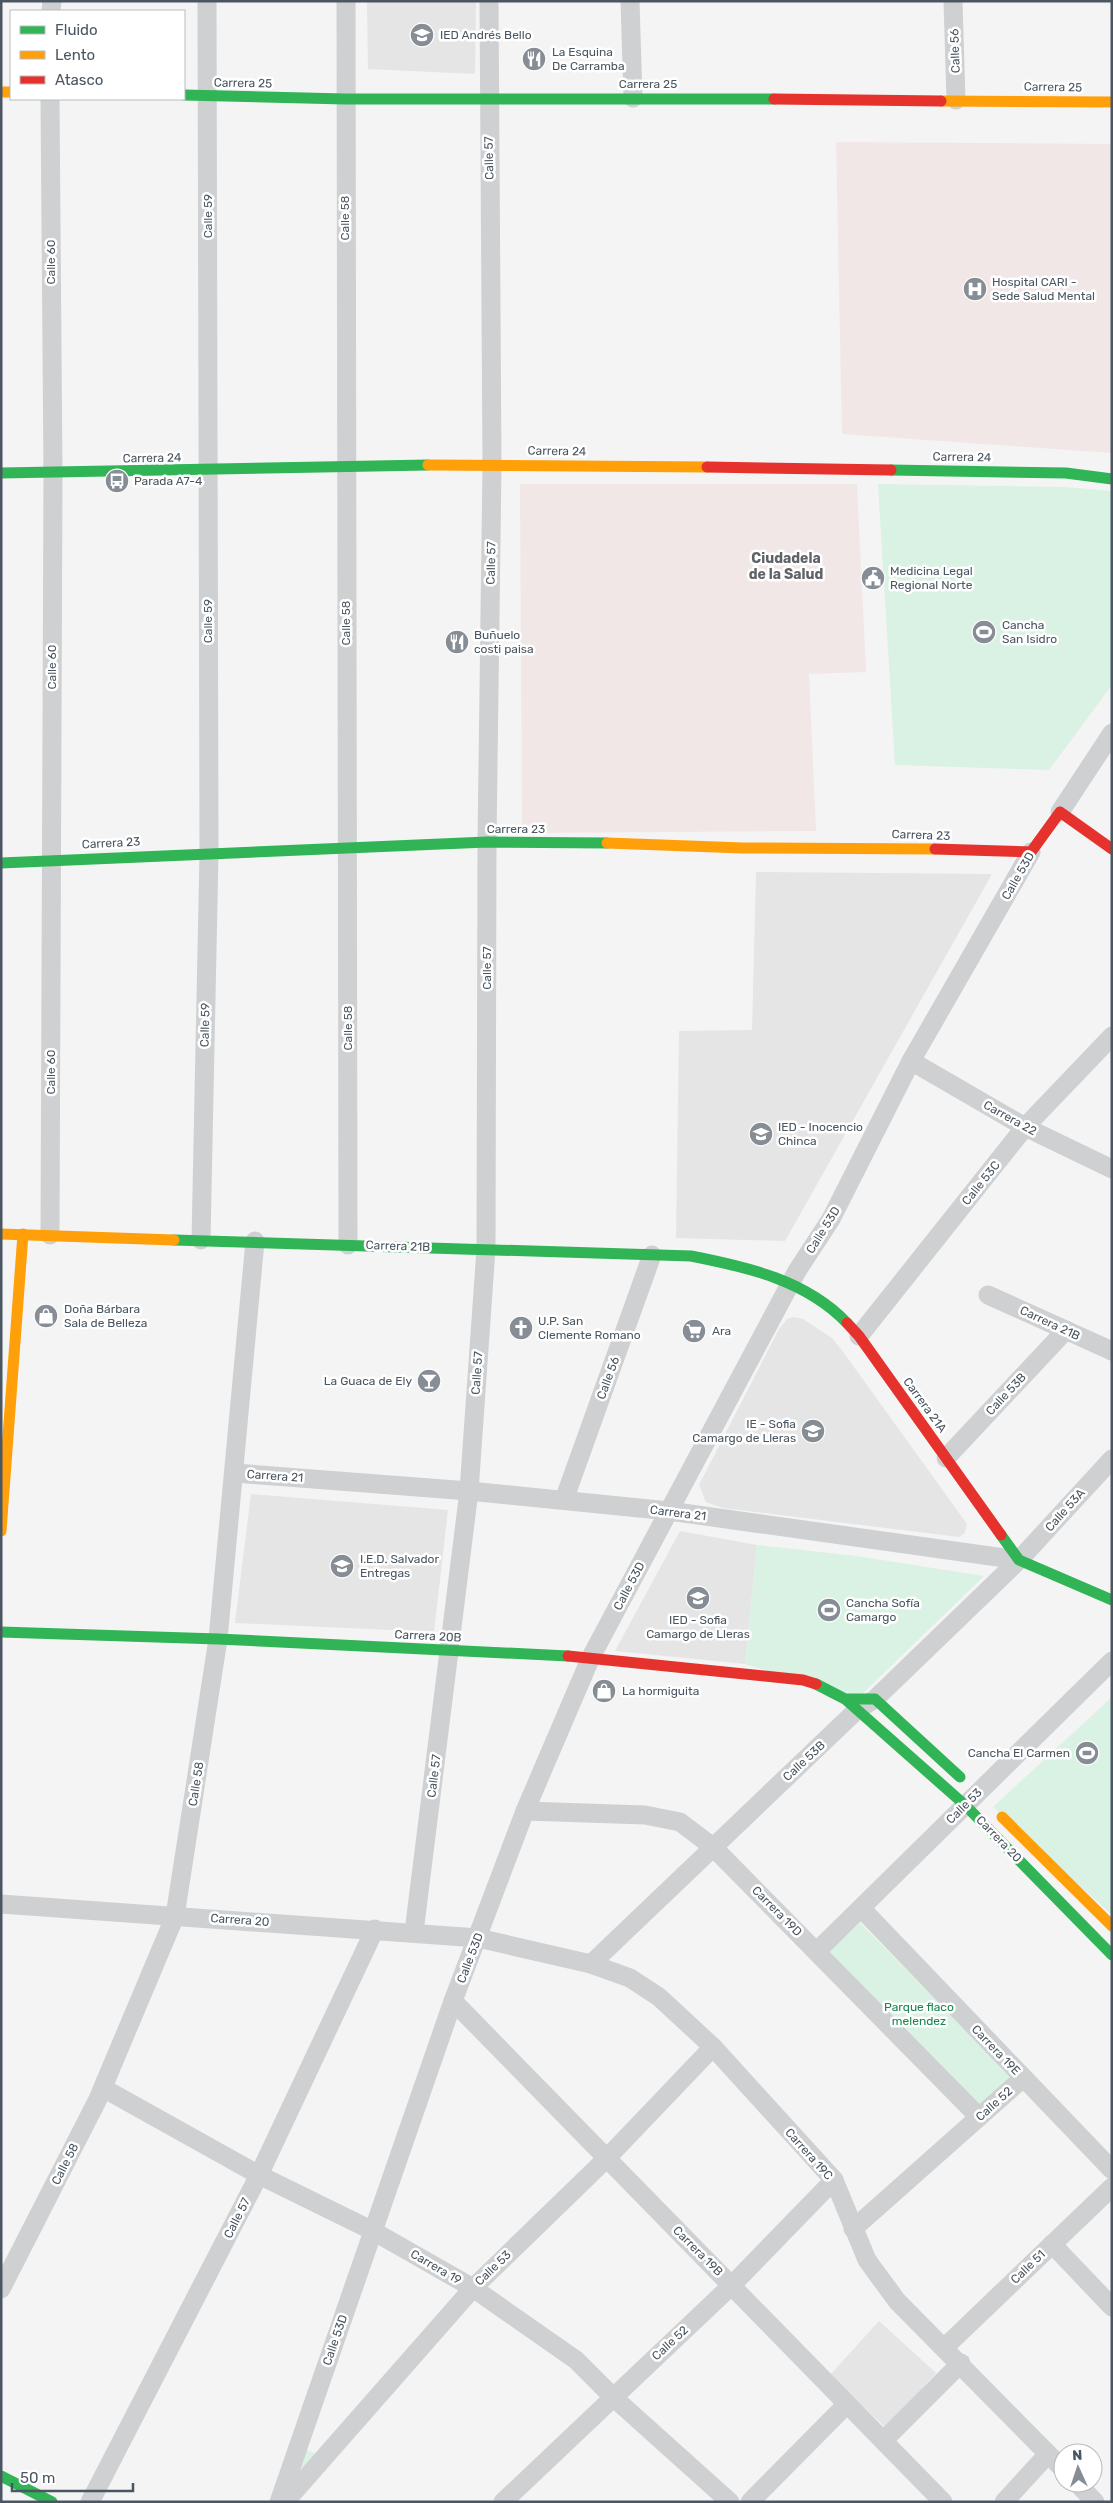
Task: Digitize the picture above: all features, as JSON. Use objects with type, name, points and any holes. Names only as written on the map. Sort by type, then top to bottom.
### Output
[{"type":"street","name":"Calle 59","points":[[200,1240],[209,853],[207,1]]},
{"type":"street","name":"Calle 58","points":[[346,1],[348,1245]]},
{"type":"street","name":"Calle 57","points":[[414,1932],[469,1491],[486,1249],[487,842],[492,464],[488,99],[489,1]]},
{"type":"street","points":[[630,1],[633,98]]},
{"type":"street","name":"Calle 56","points":[[953,1],[956,100]]},
{"type":"street","name":"Carrera 25","points":[[185,95],[345,99],[633,98],[1112,102]]},
{"type":"street","name":"Calle 60","points":[[50,100],[53,472],[50,1235]]},
{"type":"street","name":"Carrera 24","points":[[1,473],[208,471],[492,464],[1066,472],[1112,479]]},
{"type":"street","name":"Calle 53D","points":[[279,2502],[453,2001],[525,1811],[591,1657],[791,1283],[831,1219],[911,1061],[1031,852],[1112,733]]},
{"type":"street","points":[[1060,812],[1112,849]]},
{"type":"street","name":"Carrera 23","points":[[1,863],[487,842],[632,843],[743,848],[887,847],[1031,852]]},
{"type":"street","name":"Calle 53C","points":[[859,1336],[1026,1127],[1112,1036]]},
{"type":"street","name":"Carrera 22","points":[[911,1061],[1026,1127],[1112,1169]]},
{"type":"street","name":"Carrera 21B","points":[[1,1234],[691,1256],[729,1263],[765,1273],[791,1283]]},
{"type":"street","points":[[1,1531],[23,1234]]},
{"type":"street","name":"Calle 58","points":[[1,2289],[102,2088],[175,1916],[218,1639],[235,1473],[255,1242]]},
{"type":"street","name":"Calle 56","points":[[564,1500],[652,1255]]},
{"type":"street","name":"Carrera 21A","points":[[791,1283],[826,1304],[844,1318],[859,1336],[1019,1560]]},
{"type":"street","name":"Carrera 21B","points":[[988,1295],[1112,1351]]},
{"type":"street","name":"Calle 53B","points":[[946,1458],[1066,1330]]},
{"type":"street","name":"Calle 53A","points":[[1019,1560],[1112,1459]]},
{"type":"street","name":"Carrera 21","points":[[235,1473],[469,1491],[669,1511],[1019,1560],[1112,1600]]},
{"type":"street","name":"Calle 53B","points":[[591,1964],[713,1847],[853,1705],[875,1699],[1019,1560]]},
{"type":"street","name":"Carrera 20B","points":[[1,1632],[218,1639],[591,1657],[803,1680],[822,1686],[853,1705]]},
{"type":"street","name":"Calle 53","points":[[817,1951],[861,1908],[980,1801],[1112,1661]]},
{"type":"street","name":"Carrera 20","points":[[875,1699],[1112,1926]]},
{"type":"street","name":"Carrera 20","points":[[853,1705],[980,1801],[1112,1955]]},
{"type":"street","name":"Carrera 19D","points":[[525,1811],[645,1815],[680,1822],[713,1847],[979,2117]]},
{"type":"street","name":"Carrera 20","points":[[1,1904],[375,1929],[478,1938]]},
{"type":"street","name":"Carrera 19E","points":[[861,1908],[1112,2170]]},
{"type":"street","name":"Calle 57","points":[[90,2502],[259,2174],[375,1929]]},
{"type":"street","name":"Carrera 19C","points":[[478,1938],[591,1964],[630,1978],[659,1996],[713,2047],[834,2180],[867,2260],[897,2300],[1053,2459]]},
{"type":"street","name":"Carrera 19B","points":[[453,2001],[606,2159],[732,2284],[943,2502]]},
{"type":"street","name":"Calle 53","points":[[285,2502],[472,2288],[606,2159],[713,2047]]},
{"type":"street","name":"Calle 52","points":[[853,2229],[1023,2078]]},
{"type":"street","name":"Carrera 19","points":[[102,2088],[259,2174],[373,2231],[472,2288],[576,2360],[613,2397],[730,2502]]},
{"type":"street","name":"Calle 52","points":[[503,2502],[732,2284],[834,2180]]},
{"type":"street","name":"Calle 51","points":[[944,2346],[1112,2187]]},
{"type":"street","points":[[1052,2244],[1112,2307]]},
{"type":"street","points":[[884,2440],[960,2363]]},
{"type":"street","points":[[750,2502],[847,2404]]},
{"type":"street","points":[[1004,2502],[1048,2454]]},
{"type":"street","points":[[1,2476],[52,2502]]},
{"type":"shaded area","name":"IED Andrés Bello","points":[[367,1],[476,1],[475,74],[368,69]]},
{"type":"shaded area","name":"Hospital CARI - Sede Salud Mental","points":[[836,142],[1112,144],[1112,453],[842,434]]},
{"type":"shaded area","points":[[520,484],[857,484],[866,672],[809,674],[816,831],[522,833]]},
{"type":"shaded area","name":"IED - Inocencio Chinca","points":[[756,872],[992,874],[785,1241],[676,1238],[679,1031],[752,1030]]},
{"type":"shaded area","name":"IE - Sofia Camargo de Lleras","points":[[794,1317],[803,1319],[832,1338],[844,1353],[967,1524],[965,1533],[959,1537],[723,1508],[706,1502],[699,1485],[779,1329],[787,1319]]},
{"type":"shaded area","name":"I.E.D. Salvador Entregas","points":[[251,1494],[448,1510],[434,1632],[235,1623]]},
{"type":"shaded area","name":"IED - Sofia Camargo de Lleras","points":[[680,1531],[757,1545],[745,1664],[615,1651]]},
{"type":"shaded area","points":[[879,2321],[936,2373],[886,2428],[830,2375]]},
{"type":"green space","points":[[878,484],[1064,487],[1112,491],[1112,685],[1049,770],[895,765]]},
{"type":"green space","points":[[757,1545],[856,1556],[984,1576],[858,1698],[745,1664]]},
{"type":"green space","name":"Cancha El Carmen","points":[[1112,1697],[1112,1915],[993,1807]]},
{"type":"green space","name":"Parque flaco melendez","points":[[860,1923],[1011,2076],[980,2108],[827,1952]]},
{"type":"green space","points":[[303,2448],[319,2455],[297,2481]]},
{"type":"traffic: fast","points":[[185,95],[345,99],[774,99]]},
{"type":"traffic: fast","points":[[1,473],[428,465]]},
{"type":"traffic: fast","points":[[891,470],[1066,473],[1112,479]]},
{"type":"traffic: fast","points":[[1,863],[487,842],[607,843]]},
{"type":"traffic: fast","points":[[174,1240],[691,1256],[754,1271],[794,1286],[831,1308],[847,1323]]},
{"type":"traffic: fast","points":[[1001,1535],[1019,1560],[1112,1600]]},
{"type":"traffic: fast","points":[[1,1632],[218,1639],[568,1656]]},
{"type":"traffic: fast","points":[[816,1684],[845,1699],[965,1805],[1112,1955]]},
{"type":"traffic: fast","points":[[848,1699],[875,1699],[960,1777]]},
{"type":"traffic: fast","points":[[1,2476],[52,2502]]},
{"type":"traffic: slow","points":[[1,92],[10,92]]},
{"type":"traffic: slow","points":[[941,101],[1112,102]]},
{"type":"traffic: slow","points":[[428,465],[707,467]]},
{"type":"traffic: slow","points":[[607,843],[743,848],[935,849]]},
{"type":"traffic: slow","points":[[1,1234],[174,1240]]},
{"type":"traffic: slow","points":[[1,1531],[23,1234]]},
{"type":"traffic: slow","points":[[1002,1817],[1112,1926]]},
{"type":"traffic: jam","points":[[774,99],[941,101]]},
{"type":"traffic: jam","points":[[707,467],[891,470]]},
{"type":"traffic: jam","points":[[935,849],[1031,852],[1060,812],[1112,849]]},
{"type":"traffic: jam","points":[[847,1323],[859,1336],[1001,1535]]},
{"type":"traffic: jam","points":[[568,1656],[803,1680],[816,1684]]},
{"type":"place","name":"IED Andrés Bello","points":[[422,35]]},
{"type":"place","name":"La Esquina De Carramba","points":[[534,59]]},
{"type":"place","name":"Hospital CARI - Sede Salud Mental","points":[[975,289]]},
{"type":"place","name":"Parada A7-4","points":[[117,481]]},
{"type":"place","name":"Medicina Legal Regional Norte","points":[[873,578]]},
{"type":"place","name":"Cancha San Isidro","points":[[984,632]]},
{"type":"place","name":"Buñuelo costi paisa","points":[[457,642]]},
{"type":"place","name":"IED - Inocencio Chinca","points":[[761,1134]]},
{"type":"place","name":"Doña Bárbara Sala de Belleza","points":[[46,1316]]},
{"type":"place","name":"U.P. San Clemente Romano","points":[[521,1328]]},
{"type":"place","name":"Ara","points":[[694,1331]]},
{"type":"place","name":"La Guaca de Ely","points":[[429,1381]]},
{"type":"place","name":"IE - Sofia Camargo de Lleras","points":[[813,1431]]},
{"type":"place","name":"I.E.D. Salvador Entregas","points":[[342,1566]]},
{"type":"place","name":"IED - Sofia Camargo de Lleras","points":[[698,1598]]},
{"type":"place","name":"Cancha Sofía Camargo","points":[[829,1610]]},
{"type":"place","name":"La hormiguita","points":[[604,1691]]},
{"type":"place","name":"Cancha El Carmen","points":[[1087,1753]]},
{"type":"district","name":"Ciudadela de la Salud","points":[[786,566]]}]
